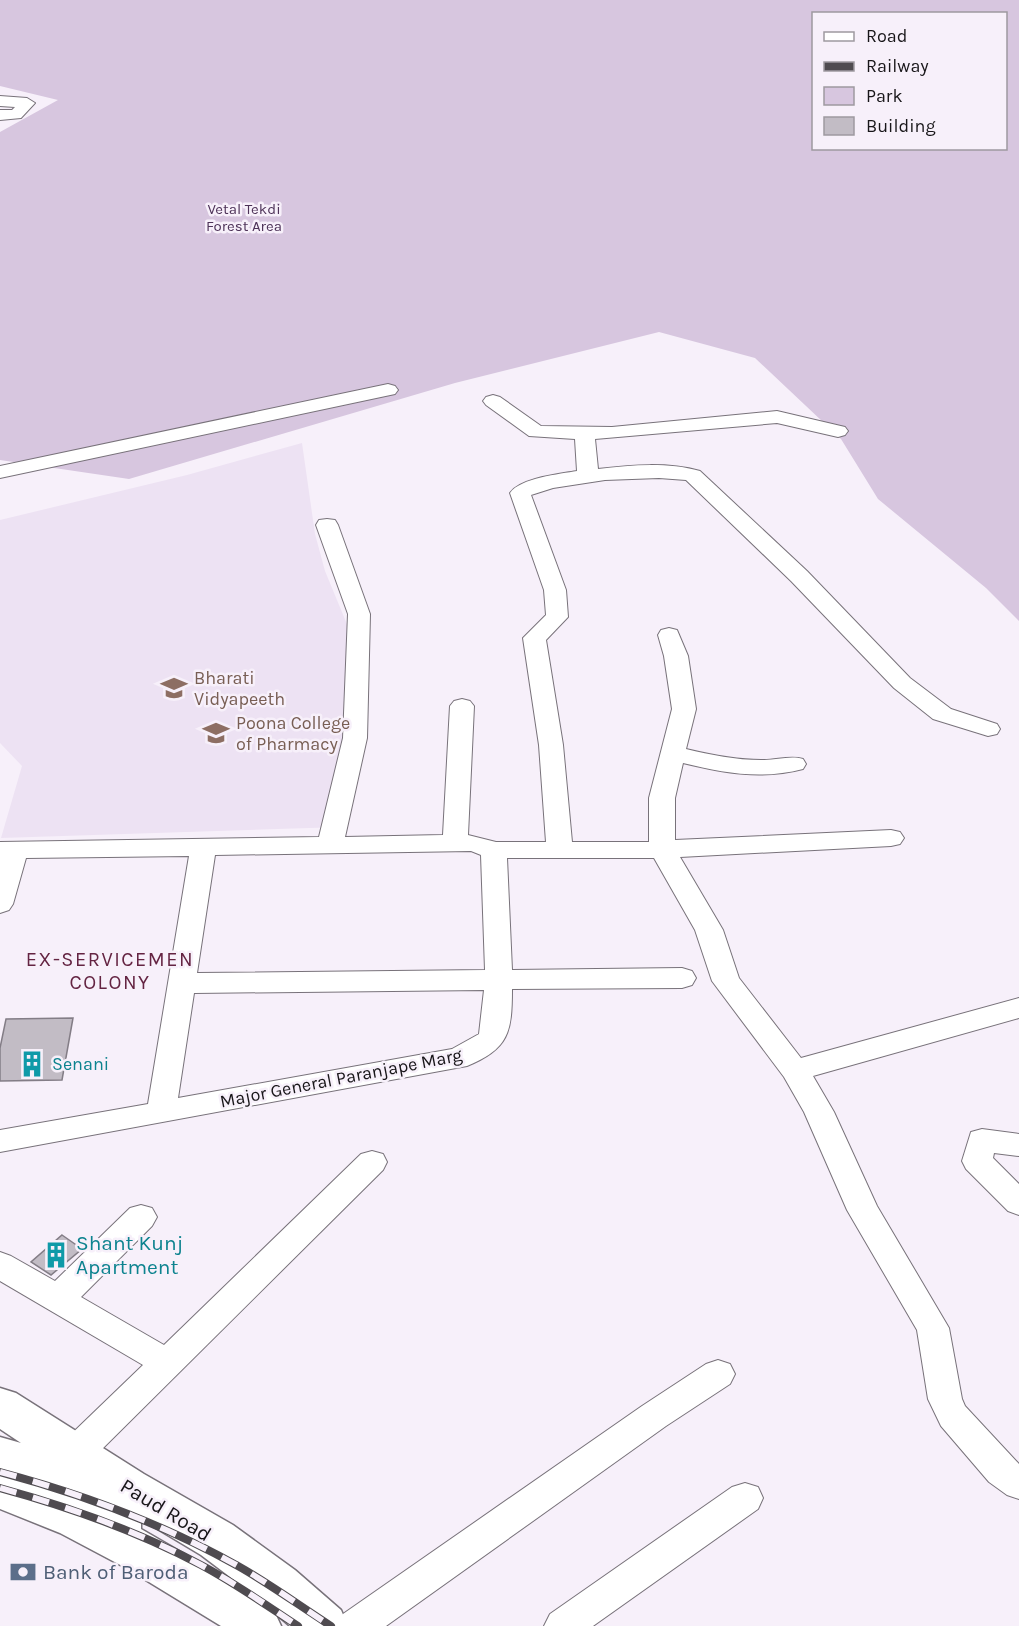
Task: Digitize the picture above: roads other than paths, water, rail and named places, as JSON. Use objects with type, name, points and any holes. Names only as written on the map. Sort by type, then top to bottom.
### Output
[{"type":"main road","name":"Paud Road","points":[[0,1406],[128,1488],[217,1540],[278,1585],[324,1626]]},
{"type":"main road","points":[[0,1456],[69,1478],[111,1501],[119,1520],[116,1539]]},
{"type":"main road","points":[[0,1489],[76,1519],[116,1539],[153,1559],[251,1620]]},
{"type":"street","points":[[0,101],[27,103],[16,115],[0,115]]},
{"type":"street","points":[[0,472],[388,390]]},
{"type":"street","points":[[493,401],[534,431],[546,434],[612,433],[777,417],[789,418],[838,432]]},
{"type":"street","points":[[585,433],[588,476]]},
{"type":"street","points":[[560,851],[551,745],[534,638],[557,617],[555,590],[519,493],[530,487],[588,476],[676,471],[693,475],[799,576],[902,683],[942,714],[988,729]]},
{"type":"street","points":[[327,525],[359,614],[355,738],[330,845]]},
{"type":"street","points":[[669,635],[676,656],[684,709],[662,798],[662,849],[709,930],[726,981],[795,1070],[819,1112],[863,1210],[933,1328],[945,1399],[953,1416],[1001,1472],[1019,1484]]},
{"type":"street","points":[[455,844],[462,706]]},
{"type":"street","points":[[673,753],[717,764],[780,768],[794,764]]},
{"type":"street","points":[[0,904],[8,850],[473,843],[494,850],[560,851],[662,849],[891,838]]},
{"type":"street","points":[[161,1113],[203,847]]},
{"type":"street","name":"Major General Paranjape Marg","points":[[0,1141],[457,1059],[478,1050],[492,1037],[498,1010],[494,850]]},
{"type":"street","points":[[181,983],[682,978]]},
{"type":"street","points":[[795,1070],[1018,1008]]},
{"type":"street","points":[[1019,1145],[982,1140],[976,1161],[1019,1203]]},
{"type":"street","points":[[74,1454],[372,1162]]},
{"type":"street","points":[[58,1299],[141,1217]]},
{"type":"street","points":[[0,1265],[167,1363]]},
{"type":"street","points":[[356,1626],[654,1416],[718,1374]]},
{"type":"street","points":[[563,1626],[745,1498]]},
{"type":"railway","points":[[0,1472],[92,1500],[181,1537],[250,1573],[331,1626]]},
{"type":"railway","points":[[0,1488],[52,1503],[152,1541],[214,1572],[298,1626]]},
{"type":"place","name":"Bharati Vidyapeeth","points":[[174,688]]},
{"type":"place","name":"Poona College of Pharmacy","points":[[216,733]]},
{"type":"place","name":"Senani","points":[[32,1064]]},
{"type":"place","name":"Shant Kunj Apartment","points":[[56,1255]]},
{"type":"place","name":"Bank of Baroda","points":[[23,1572]]},
{"type":"district","name":"EX-SERVICEMEN COLONY","points":[[110,970]]},
{"type":"park label","name":"Vetal Tekdi Forest Area","points":[[244,218]]}]
